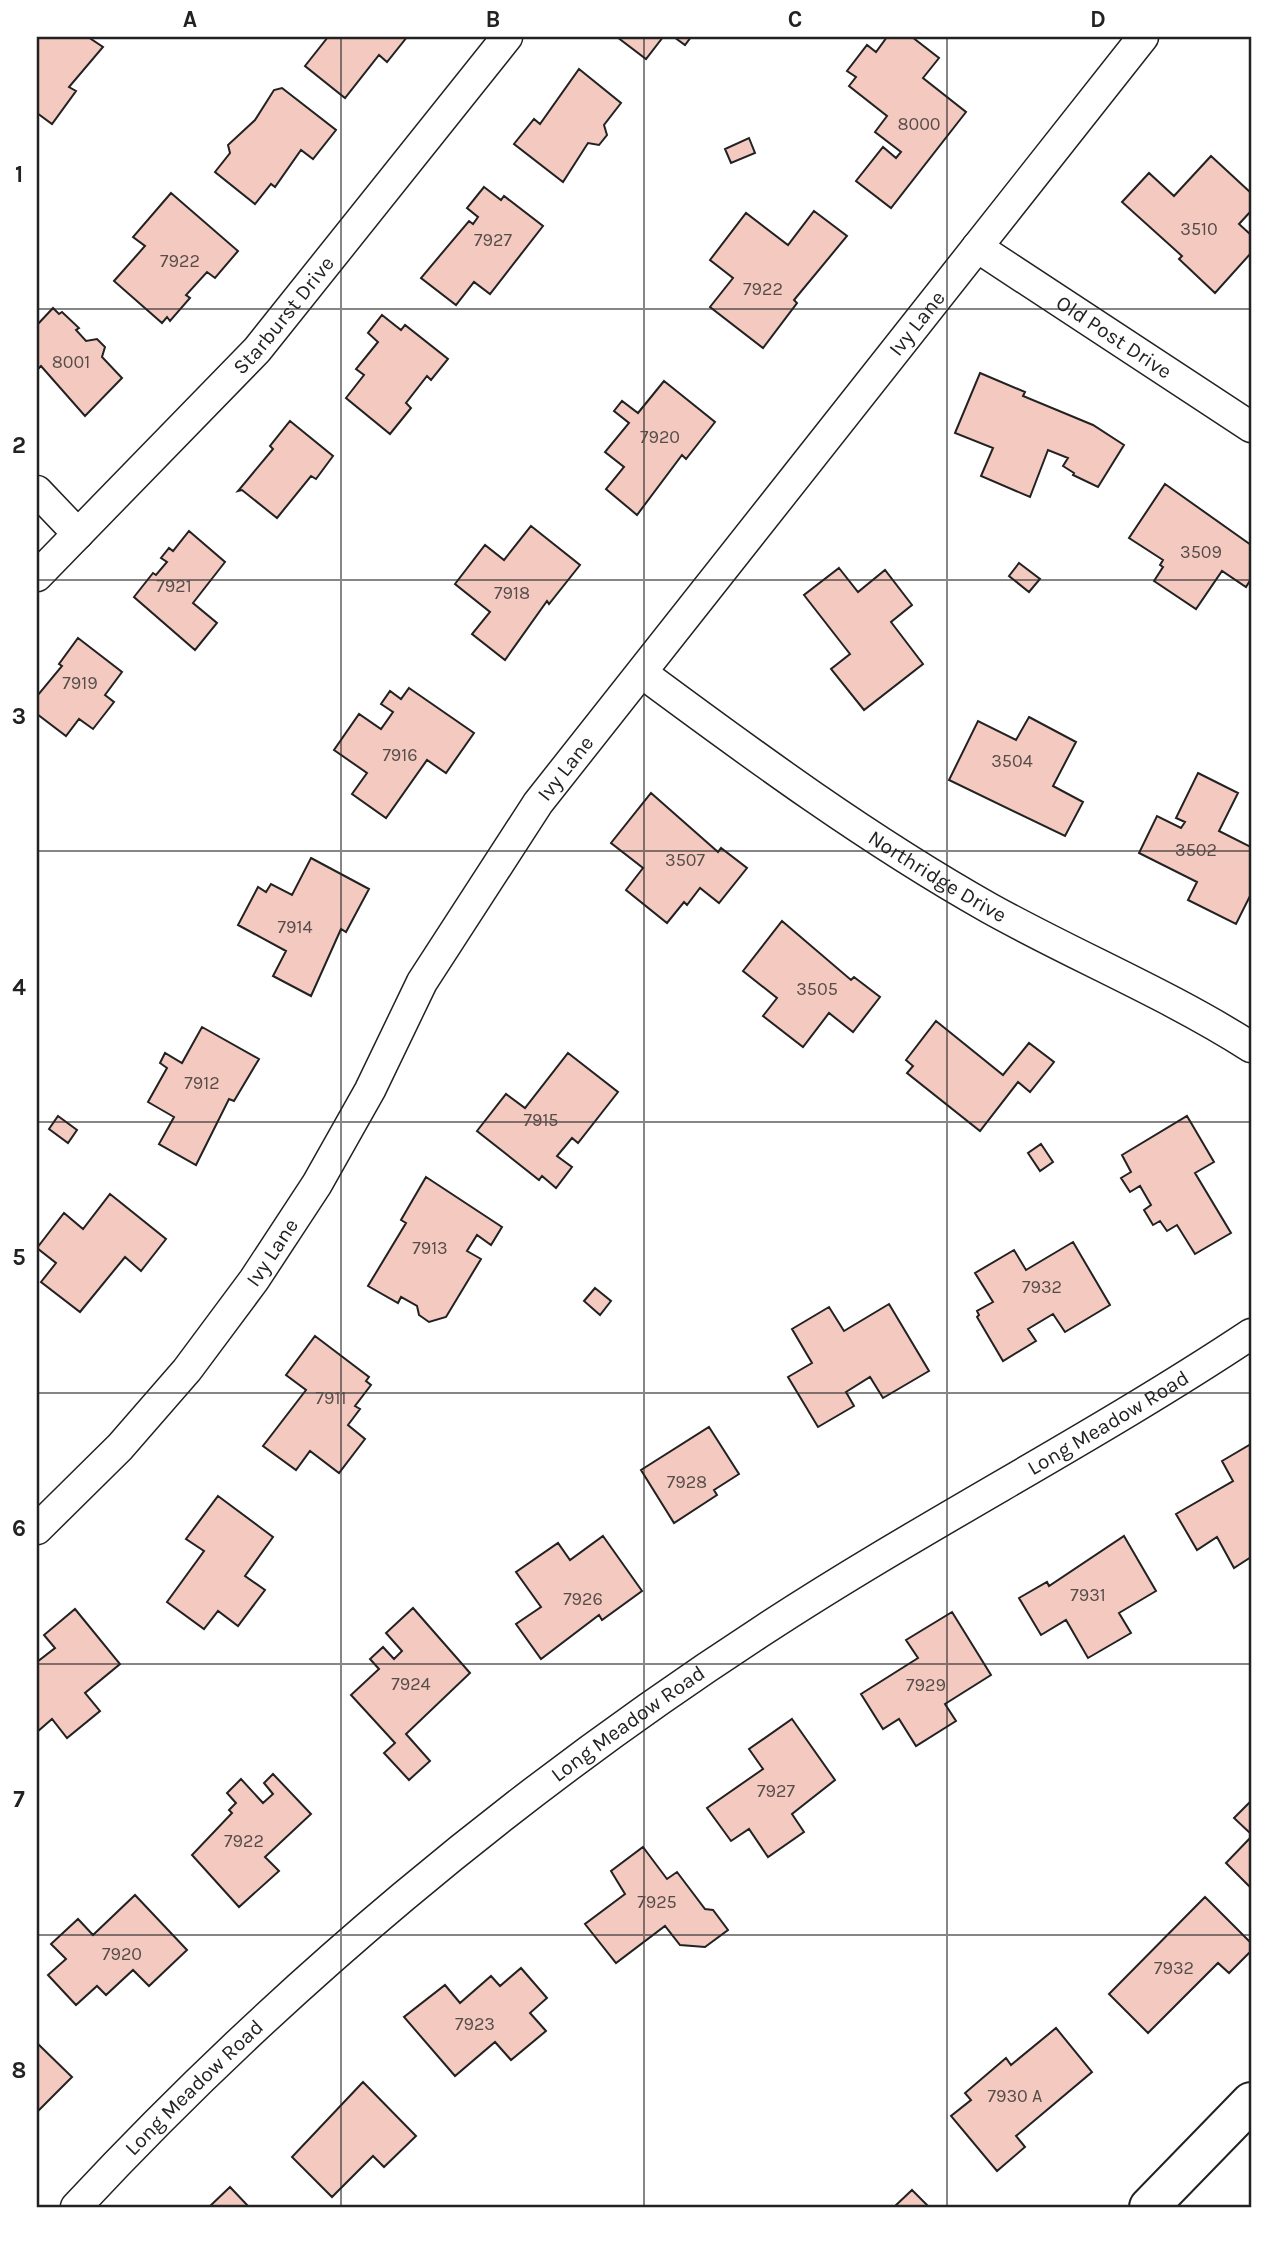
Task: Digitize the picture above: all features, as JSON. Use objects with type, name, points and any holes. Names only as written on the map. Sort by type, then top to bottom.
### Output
[{"type":"main road","points":[[1149,2207],[1251,2102]]},
{"type":"street","name":"Starburst Drive","points":[[37,576],[257,350],[507,37]]},
{"type":"street","name":"Ivy Lane","points":[[37,1529],[120,1447],[187,1370],[254,1280],[317,1184],[370,1090],[422,982],[478,891],[538,803],[1143,37]]},
{"type":"street","name":"Old Post Drive","points":[[977,247],[1251,427]]},
{"type":"street","points":[[37,491],[78,534]]},
{"type":"street","name":"Northridge Drive","points":[[642,673],[787,780],[884,845],[988,907],[1251,1047]]},
{"type":"street","name":"Long Meadow Road","points":[[76,2207],[193,2088],[300,1987],[525,1799],[764,1630],[1251,1334]]},
{"type":"building","points":[[37,37],[88,37],[103,47],[69,87],[76,91],[52,124],[37,113]]},
{"type":"building","points":[[328,37],[407,37],[387,62],[379,55],[345,98],[305,66]]},
{"type":"building","points":[[617,37],[663,37],[646,59]]},
{"type":"building","points":[[674,37],[691,37],[685,45]]},
{"type":"building","points":[[887,37],[912,37],[939,58],[923,78],[966,112],[891,208],[856,181],[883,147],[896,158],[901,152],[875,132],[887,116],[849,86],[856,77],[847,71],[867,45],[876,52]]},
{"type":"building","points":[[579,69],[621,103],[604,125],[607,135],[599,145],[588,143],[563,182],[514,144],[534,119],[540,124]]},
{"type":"building","points":[[282,88],[336,130],[313,159],[301,150],[275,187],[271,184],[255,204],[215,172],[230,153],[228,145],[255,120],[274,90]]},
{"type":"building","points":[[749,138],[755,153],[731,163],[725,149]]},
{"type":"building","points":[[1211,156],[1251,193],[1251,211],[1239,224],[1251,235],[1251,253],[1215,293],[1179,259],[1182,256],[1122,202],[1149,173],[1174,196]]},
{"type":"building","points":[[484,187],[501,200],[504,196],[543,226],[490,294],[474,282],[456,305],[421,278],[469,221],[473,224],[478,217],[467,208]]},
{"type":"building","points":[[171,193],[238,251],[215,278],[207,272],[186,295],[190,298],[170,321],[167,317],[162,323],[114,281],[145,246],[133,237]]},
{"type":"building","points":[[814,211],[847,236],[794,300],[797,303],[763,348],[710,307],[733,278],[710,260],[746,213],[788,245]]},
{"type":"building","points":[[53,308],[59,314],[62,312],[79,328],[76,330],[86,341],[97,339],[105,347],[102,357],[122,378],[85,416],[41,366],[37,370],[37,325]]},
{"type":"building","points":[[382,315],[401,330],[405,325],[448,359],[431,380],[427,376],[406,403],[411,408],[390,434],[346,398],[364,375],[356,369],[378,342],[368,333]]},
{"type":"building","points":[[980,373],[1025,392],[1023,396],[1093,425],[1124,445],[1098,487],[1073,475],[1074,473],[1063,466],[1068,458],[1048,450],[1030,497],[981,476],[993,448],[955,433]]},
{"type":"building","points":[[664,381],[715,422],[686,459],[682,455],[637,515],[606,489],[624,467],[605,452],[629,423],[614,411],[622,401],[638,413]]},
{"type":"building","points":[[290,421],[333,456],[316,479],[311,476],[277,518],[242,490],[238,491],[273,449],[270,446]]},
{"type":"building","points":[[1165,484],[1251,545],[1251,579],[1246,587],[1222,571],[1196,609],[1154,581],[1163,567],[1160,565],[1163,560],[1129,538]]},
{"type":"building","points":[[531,526],[580,565],[549,604],[547,601],[505,660],[472,634],[490,612],[455,584],[485,545],[504,560]]},
{"type":"building","points":[[189,531],[225,562],[193,603],[217,623],[195,650],[134,597],[153,573],[156,575],[167,562],[161,558],[169,548],[173,551]]},
{"type":"building","points":[[1019,563],[1040,579],[1029,592],[1009,576]]},
{"type":"building","points":[[839,568],[858,592],[885,570],[912,605],[891,622],[923,664],[864,710],[831,669],[850,654],[804,595]]},
{"type":"building","points":[[78,638],[122,672],[105,695],[114,702],[93,729],[79,719],[66,736],[37,714],[37,696],[62,666],[59,664]]},
{"type":"building","points":[[409,688],[474,733],[446,773],[427,760],[386,818],[352,794],[367,773],[334,750],[359,714],[381,729],[393,712],[381,704],[390,691],[401,699]]},
{"type":"building","points":[[1029,717],[1076,742],[1053,786],[1083,802],[1065,836],[949,780],[978,721],[1016,740]]},
{"type":"building","points":[[1198,773],[1238,793],[1219,831],[1251,847],[1251,894],[1236,924],[1188,900],[1197,882],[1139,853],[1157,816],[1181,828],[1185,822],[1176,818]]},
{"type":"building","points":[[651,793],[718,852],[721,848],[747,868],[719,903],[700,888],[687,905],[684,902],[667,923],[626,890],[643,868],[611,843]]},
{"type":"building","points":[[311,858],[369,889],[346,932],[341,929],[311,996],[273,976],[286,951],[238,925],[258,887],[266,892],[271,884],[292,895]]},
{"type":"building","points":[[782,921],[851,980],[854,977],[880,997],[853,1032],[829,1013],[803,1047],[763,1016],[777,998],[743,971]]},
{"type":"building","points":[[936,1021],[1003,1075],[1029,1043],[1054,1062],[1030,1092],[1018,1082],[980,1131],[907,1073],[913,1066],[906,1060]]},
{"type":"building","points":[[202,1027],[259,1059],[234,1101],[229,1099],[196,1165],[159,1144],[174,1117],[148,1102],[167,1068],[160,1063],[165,1053],[182,1063]]},
{"type":"building","points":[[568,1053],[618,1092],[578,1143],[572,1138],[557,1156],[572,1167],[556,1188],[542,1176],[539,1180],[477,1131],[506,1094],[525,1108]]},
{"type":"building","points":[[58,1116],[77,1130],[68,1143],[49,1129]]},
{"type":"building","points":[[1187,1116],[1214,1162],[1195,1173],[1231,1233],[1195,1254],[1177,1225],[1167,1231],[1160,1221],[1153,1225],[1144,1210],[1151,1205],[1140,1186],[1130,1192],[1121,1178],[1131,1172],[1122,1155]]},
{"type":"building","points":[[1041,1144],[1053,1162],[1040,1171],[1028,1153]]},
{"type":"building","points":[[426,1177],[502,1227],[491,1245],[477,1235],[467,1251],[481,1259],[446,1317],[429,1322],[419,1315],[417,1306],[401,1297],[398,1303],[368,1286],[406,1223],[401,1220]]},
{"type":"building","points":[[110,1194],[166,1239],[141,1271],[125,1257],[80,1312],[41,1282],[56,1263],[37,1248],[64,1213],[83,1229]]},
{"type":"building","points":[[1073,1242],[1110,1305],[1065,1332],[1053,1314],[1028,1329],[1036,1341],[1003,1361],[977,1317],[977,1311],[993,1302],[975,1273],[1014,1250],[1026,1270]]},
{"type":"building","points":[[595,1288],[611,1301],[600,1315],[584,1301]]},
{"type":"building","points":[[889,1304],[929,1371],[883,1398],[870,1377],[846,1392],[854,1406],[818,1427],[788,1377],[812,1363],[792,1329],[829,1307],[844,1331]]},
{"type":"building","points":[[315,1336],[369,1377],[366,1381],[371,1385],[355,1406],[360,1409],[348,1425],[365,1439],[339,1473],[310,1451],[296,1470],[263,1446],[306,1390],[286,1375]]},
{"type":"building","points":[[709,1427],[739,1474],[714,1490],[717,1495],[674,1523],[641,1470]]},
{"type":"building","points":[[1251,1444],[1251,1557],[1234,1568],[1217,1537],[1197,1550],[1176,1514],[1233,1481],[1222,1461]]},
{"type":"building","points":[[218,1496],[273,1537],[245,1576],[265,1590],[238,1626],[218,1611],[204,1629],[167,1602],[204,1551],[186,1539]]},
{"type":"building","points":[[603,1536],[642,1591],[602,1620],[599,1615],[541,1659],[516,1624],[541,1607],[516,1572],[558,1543],[570,1560]]},
{"type":"building","points":[[1124,1536],[1156,1591],[1119,1613],[1131,1633],[1088,1658],[1066,1620],[1041,1635],[1019,1598],[1047,1582],[1049,1586]]},
{"type":"building","points":[[413,1608],[470,1673],[406,1734],[430,1761],[409,1780],[384,1753],[395,1743],[351,1695],[379,1669],[370,1659],[383,1647],[394,1659],[402,1651],[386,1633]]},
{"type":"building","points":[[75,1609],[120,1664],[85,1693],[100,1711],[67,1738],[52,1719],[37,1732],[37,1662],[55,1648],[44,1635]]},
{"type":"building","points":[[952,1612],[991,1675],[945,1704],[956,1721],[916,1746],[899,1719],[883,1729],[861,1694],[918,1658],[906,1640]]},
{"type":"building","points":[[792,1719],[835,1780],[792,1814],[804,1832],[768,1857],[749,1829],[731,1841],[707,1808],[763,1769],[749,1749]]},
{"type":"building","points":[[273,1774],[311,1814],[265,1857],[279,1871],[239,1907],[192,1855],[232,1813],[229,1810],[236,1803],[227,1793],[241,1779],[263,1803],[273,1794],[264,1783]]},
{"type":"building","points":[[1251,1801],[1251,1834],[1234,1818]]},
{"type":"building","points":[[1251,1837],[1251,1888],[1226,1863]]},
{"type":"building","points":[[643,1847],[667,1879],[677,1872],[705,1909],[713,1910],[728,1930],[705,1947],[680,1945],[665,1926],[616,1963],[585,1924],[625,1894],[611,1871]]},
{"type":"building","points":[[135,1895],[187,1950],[149,1986],[133,1970],[106,1995],[97,1986],[76,2005],[48,1975],[66,1959],[51,1944],[78,1919],[93,1935]]},
{"type":"building","points":[[1205,1897],[1251,1943],[1251,1951],[1229,1973],[1218,1963],[1148,2033],[1109,1994]]},
{"type":"building","points":[[521,1968],[547,1998],[530,2013],[546,2031],[511,2060],[495,2042],[455,2076],[404,2017],[445,1985],[460,2003],[491,1976],[500,1986]]},
{"type":"building","points":[[1056,2028],[1092,2072],[1016,2136],[1025,2147],[997,2171],[951,2116],[971,2100],[965,2093],[1006,2058],[1011,2065]]},
{"type":"building","points":[[37,2043],[72,2077],[37,2112]]},
{"type":"building","points":[[363,2082],[416,2136],[384,2167],[373,2156],[332,2197],[292,2157]]},
{"type":"building","points":[[230,2187],[249,2207],[209,2207]]},
{"type":"building","points":[[912,2190],[929,2207],[894,2207]]}]
